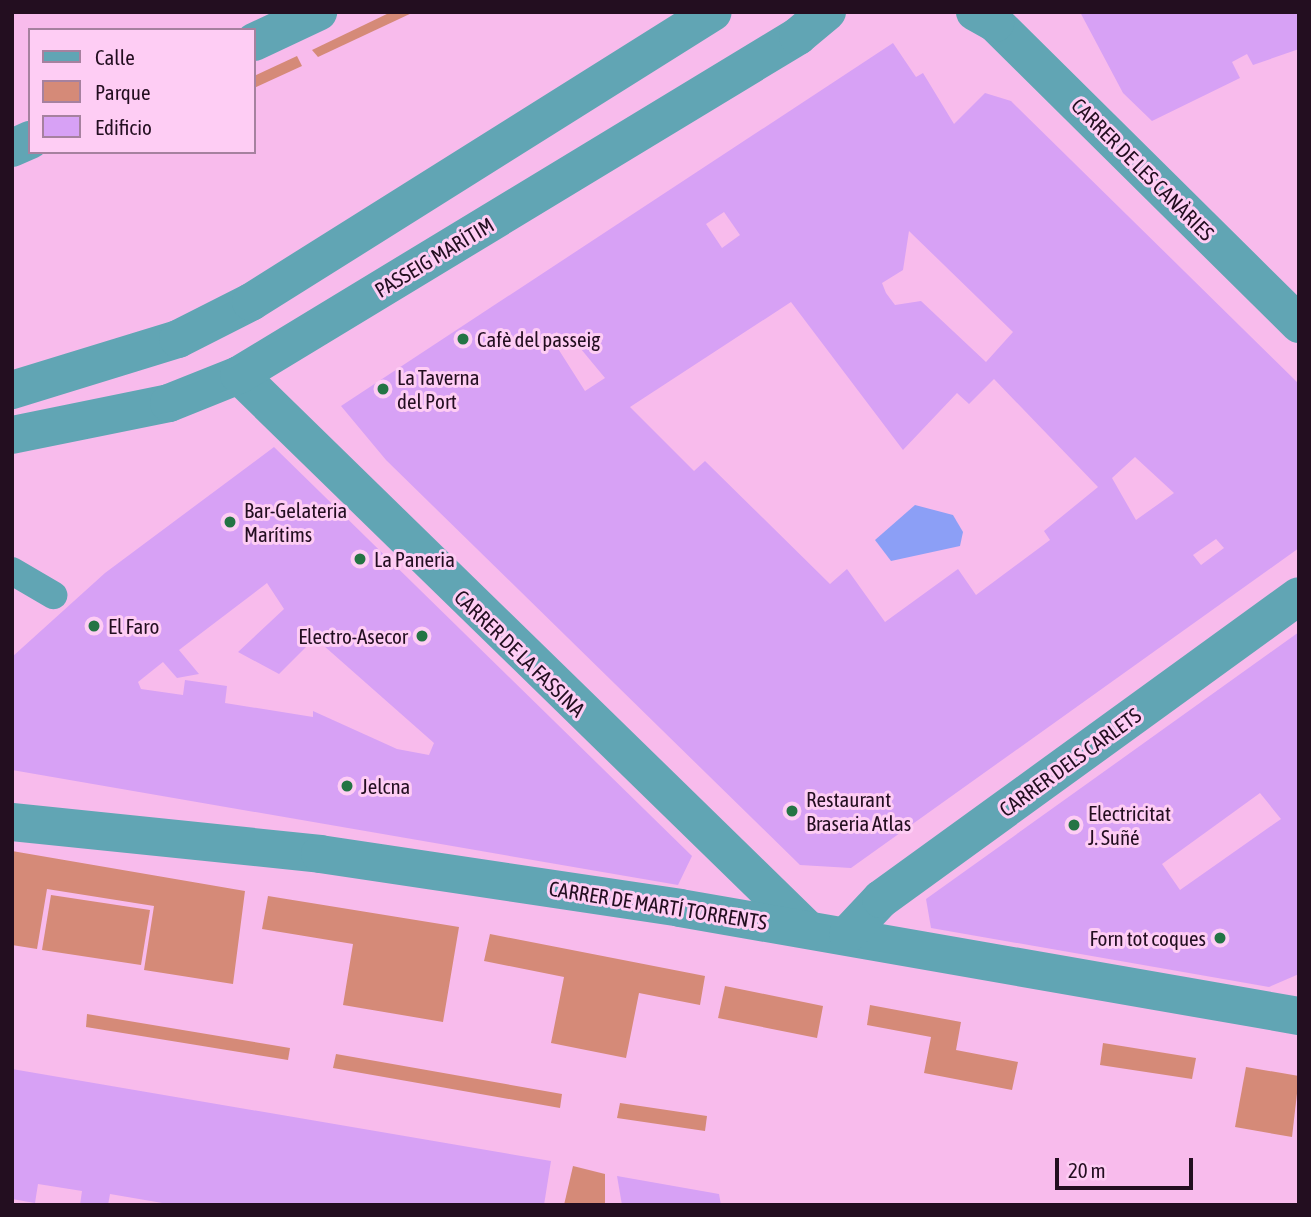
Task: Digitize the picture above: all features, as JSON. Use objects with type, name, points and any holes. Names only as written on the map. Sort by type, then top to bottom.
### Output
[{"type":"street","points":[[256,41],[318,12]]},
{"type":"street","points":[[12,390],[178,339],[251,302],[713,12]]},
{"type":"street","name":"PASSEIG MARÍTIM","points":[[12,435],[169,403],[239,375],[798,36],[827,12]]},
{"type":"street","name":"CARRER DE LES CANÀRIES","points":[[987,16],[1299,324]]},
{"type":"street","points":[[12,148],[28,141]]},
{"type":"street","name":"CARRER DE LA FASSINA","points":[[239,375],[805,927]]},
{"type":"street","name":"CARRER DELS CARLETS","points":[[848,934],[881,898],[1299,596]]},
{"type":"street","name":"CARRER DE MARTÍ TORRENTS","points":[[12,821],[320,854],[805,927],[1299,1016]]},
{"type":"lane","points":[[12,571],[53,595]]},
{"type":"green space","points":[[391,12],[414,12],[318,57],[312,50]]},
{"type":"green space","points":[[297,56],[302,66],[256,87],[256,75]]},
{"type":"green space","points":[[12,851],[245,891],[233,984],[144,970],[154,906],[47,889],[37,949],[12,945]]},
{"type":"green space","points":[[51,895],[150,910],[141,965],[42,950]]},
{"type":"green space","points":[[268,896],[459,927],[443,1022],[343,1005],[353,944],[262,929]]},
{"type":"green space","points":[[490,934],[705,976],[700,1005],[639,993],[626,1058],[551,1043],[564,977],[484,961]]},
{"type":"green space","points":[[725,986],[823,1006],[817,1038],[718,1018]]},
{"type":"green space","points":[[870,1005],[961,1022],[956,1050],[1018,1062],[1012,1090],[924,1073],[931,1037],[867,1025]]},
{"type":"green space","points":[[87,1014],[290,1048],[288,1060],[86,1027]]},
{"type":"green space","points":[[1103,1043],[1196,1058],[1192,1079],[1100,1065]]},
{"type":"green space","points":[[336,1054],[562,1094],[560,1108],[333,1068]]},
{"type":"green space","points":[[1246,1067],[1299,1076],[1292,1137],[1235,1127]]},
{"type":"green space","points":[[620,1103],[707,1116],[705,1131],[617,1118]]},
{"type":"green space","points":[[573,1166],[605,1174],[605,1205],[564,1205]]},
{"type":"water","points":[[915,505],[953,515],[963,532],[960,546],[891,561],[875,540]]},
{"type":"building","points":[[1080,12],[1299,12],[1299,49],[1253,65],[1247,54],[1232,62],[1240,78],[1152,121],[1123,93]]},
{"type":"building","points":[[893,43],[916,77],[923,73],[954,124],[985,93],[1011,101],[1299,384],[1299,548],[851,868],[800,865],[386,460],[341,406]],"holes":[[[724,212],[740,235],[722,248],[706,224]],[[909,231],[1013,332],[986,362],[921,301],[895,305],[882,283],[903,270]],[[791,302],[903,450],[957,393],[969,404],[994,379],[1098,487],[1044,531],[1050,540],[976,595],[958,569],[885,622],[847,569],[830,584],[705,461],[694,471],[630,407]],[[557,332],[563,342],[571,337],[605,378],[585,391],[550,336]],[[1135,457],[1174,493],[1136,520],[1112,478]],[[1216,539],[1224,548],[1201,565],[1193,555]]]},
{"type":"building","points":[[274,447],[692,856],[678,885],[12,770],[12,657],[105,573]],"holes":[[[267,583],[284,609],[238,652],[279,674],[315,638],[434,743],[429,755],[397,749],[313,711],[313,717],[225,703],[227,686],[185,680],[183,695],[141,689],[138,682],[163,662],[177,678],[199,674],[179,650]]]},
{"type":"building","points":[[1299,632],[1299,974],[1269,987],[931,928],[926,899]],"holes":[[[1260,793],[1281,819],[1180,890],[1162,864]]]},
{"type":"building","points":[[12,1069],[551,1161],[544,1205],[174,1205],[110,1194],[108,1205],[80,1205],[82,1191],[38,1184],[35,1203],[12,1199]]},
{"type":"building","points":[[617,1176],[719,1194],[721,1205],[622,1205]]},
{"type":"place","name":"Cafè del passeig","points":[[463,339]]},
{"type":"place","name":"La Taverna del Port","points":[[383,389]]},
{"type":"place","name":"Bar-Gelateria Marítims","points":[[230,522]]},
{"type":"place","name":"La Paneria","points":[[360,559]]},
{"type":"place","name":"El Faro","points":[[94,626]]},
{"type":"place","name":"Electro-Asecor","points":[[422,636]]},
{"type":"place","name":"Jelcna","points":[[347,786]]},
{"type":"place","name":"Restaurant Braseria Atlas","points":[[792,811]]},
{"type":"place","name":"Electricitat J. Suñé","points":[[1074,825]]},
{"type":"place","name":"Forn tot coques","points":[[1220,938]]}]
